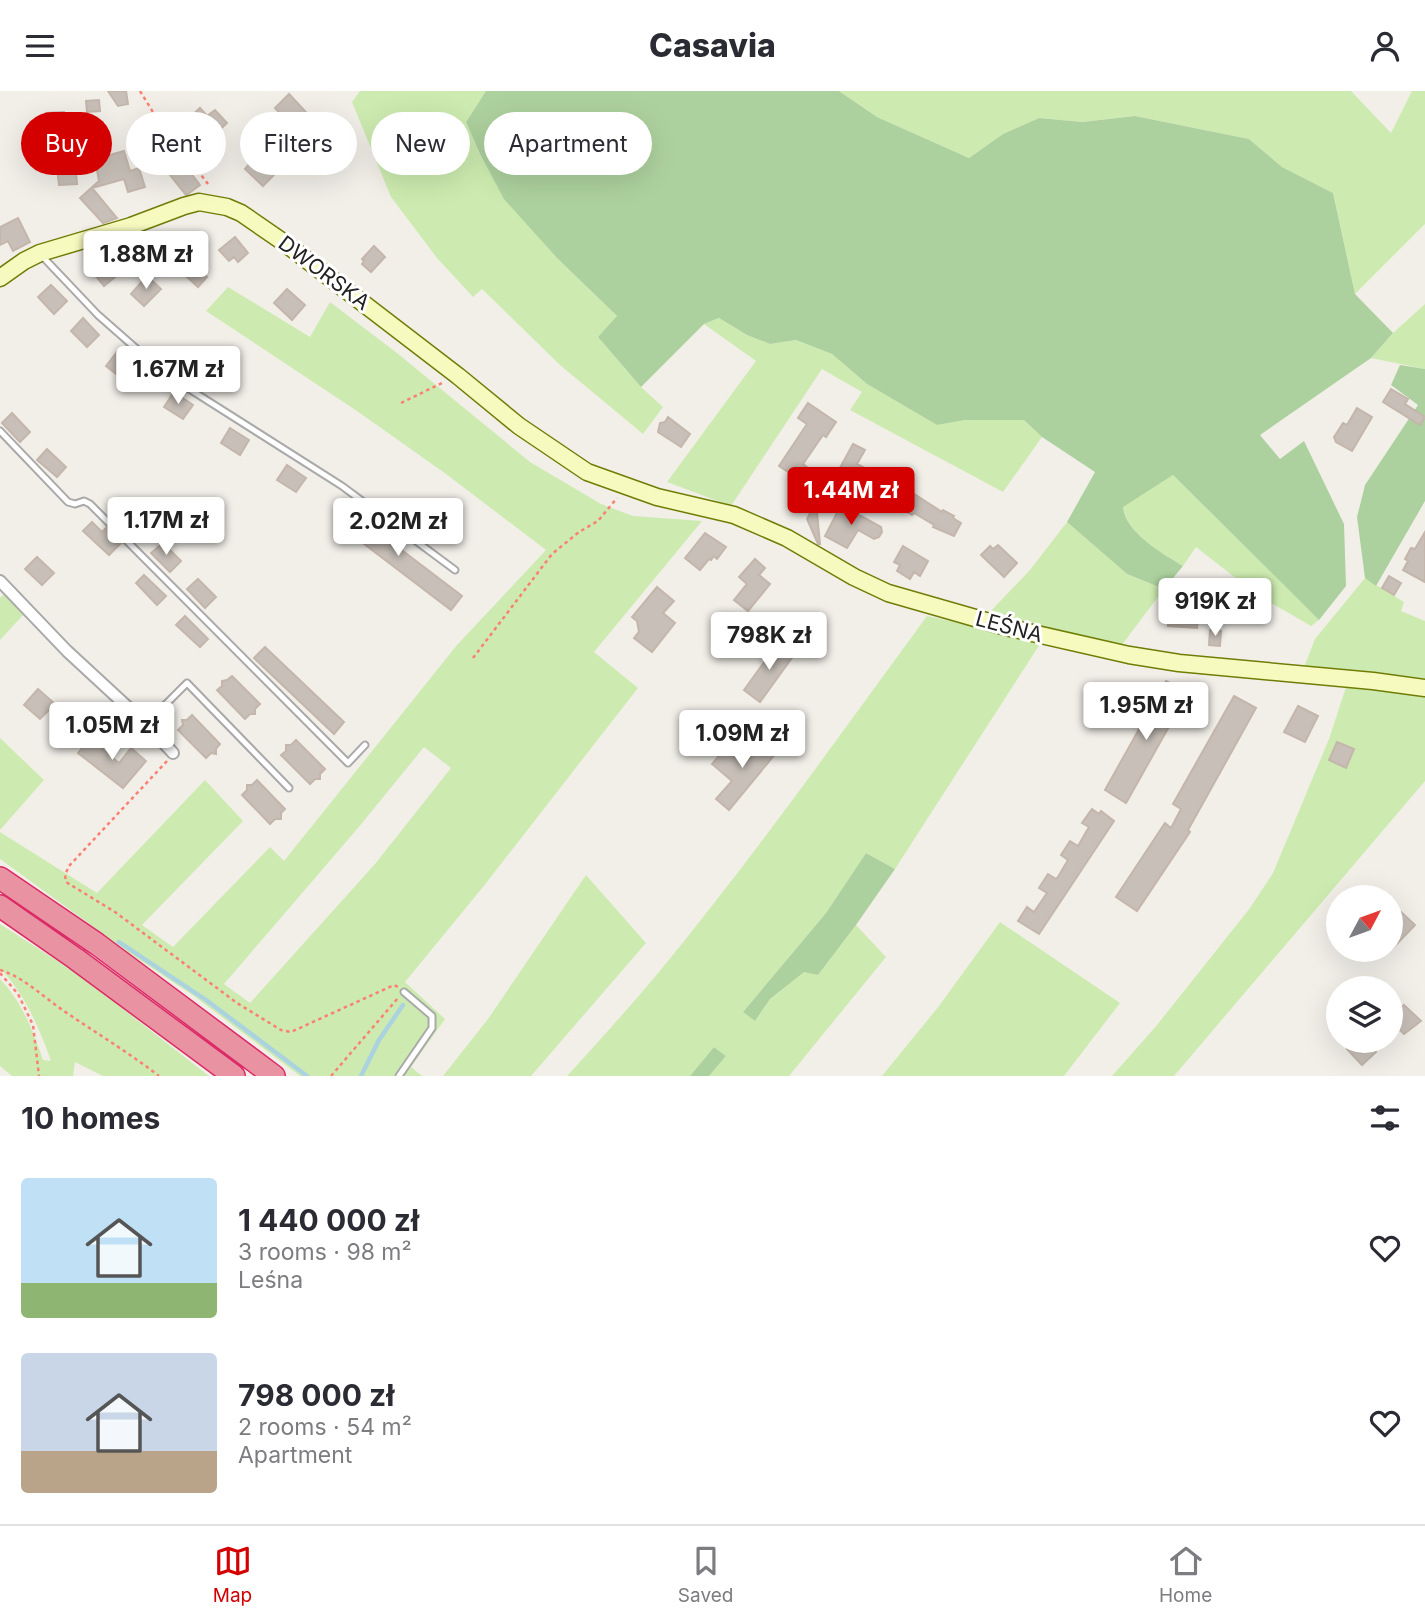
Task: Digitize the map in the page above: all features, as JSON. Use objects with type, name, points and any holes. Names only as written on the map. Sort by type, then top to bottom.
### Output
[{"type":"highway","points":[[0,878],[97,944],[274,1076]]},
{"type":"highway","points":[[0,906],[234,1076]]},
{"type":"street","name":"DWORSKA","points":[[0,278],[40,253],[199,202],[227,207],[241,213],[286,244],[558,454],[587,472],[622,485]]},
{"type":"street","name":"LEŚNA","points":[[622,485],[657,497],[734,515],[787,538],[854,577],[888,593],[1010,628],[1129,655],[1180,663],[1425,688]]},
{"type":"street","points":[[0,581],[67,651],[146,724],[173,753]]},
{"type":"lane","points":[[40,253],[98,315],[164,373],[342,486],[455,570]]},
{"type":"lane","points":[[0,431],[68,502],[75,504],[84,501],[90,504],[348,763],[365,744]]},
{"type":"lane","points":[[146,724],[187,683],[289,789]]},
{"type":"lane","points":[[399,1076],[432,1028],[432,1016],[404,992]]},
{"type":"path","points":[[140,91],[156,117],[208,184]]},
{"type":"path","points":[[401,403],[458,376]]},
{"type":"path","points":[[473,658],[552,554],[579,532],[598,521],[622,485]]},
{"type":"path","points":[[173,753],[69,866],[65,874],[66,883],[114,912],[237,1003],[281,1030],[291,1031],[394,985],[404,992],[345,1056],[331,1076]]},
{"type":"path","points":[[0,971],[18,994],[33,1025],[39,1076]]},
{"type":"path","points":[[0,971],[13,974],[65,1012],[123,1048],[159,1076]]},
{"type":"green space","points":[[360,91],[486,91],[470,116],[470,112],[371,112],[371,148],[352,102]]},
{"type":"green space","points":[[486,91],[839,91],[877,117],[969,158],[1003,134],[1039,118],[1082,122],[1135,116],[1249,139],[1282,167],[1333,193],[1355,294],[1393,333],[1371,358],[1260,435],[1280,459],[1304,441],[1344,524],[1346,586],[1319,620],[1173,475],[1123,507],[1130,525],[1138,533],[1156,549],[1183,566],[1164,589],[1127,574],[1067,522],[1095,472],[1042,437],[1024,420],[965,420],[937,425],[867,384],[832,354],[796,340],[770,344],[747,335],[719,318],[704,324],[641,387],[598,337],[617,316],[557,258],[504,199],[491,175],[652,175],[652,112],[484,112],[484,162],[470,131],[470,116]]},
{"type":"green space","points":[[839,91],[1351,91],[1391,133],[1412,91],[1425,91],[1425,224],[1355,294],[1333,193],[1282,167],[1249,139],[1135,116],[1082,122],[1039,118],[1003,134],[969,158],[877,117]]},
{"type":"green space","points":[[470,131],[484,161],[484,175],[492,175],[505,199],[557,258],[618,317],[598,337],[641,387],[663,407],[643,434],[560,365],[482,289],[473,297],[437,258],[391,197],[382,175],[470,175]]},
{"type":"green space","points":[[228,287],[310,337],[330,302],[530,462],[601,504],[633,516],[702,521],[594,652],[638,688],[483,887],[405,982],[445,1019],[411,1067],[422,1076],[300,1076],[194,996],[132,955],[0,859],[0,832],[97,893],[205,780],[243,821],[142,925],[173,947],[270,847],[284,861],[457,645],[546,550],[357,411],[206,311]],"holes":[[[424,747],[451,768],[375,864],[250,1003],[224,984]]]},
{"type":"green space","points":[[1425,304],[1425,369],[1371,358],[1393,333]]},
{"type":"green space","points":[[719,318],[747,335],[770,344],[796,340],[832,354],[867,384],[937,425],[965,420],[1024,420],[1042,437],[1003,492],[850,410],[862,392],[822,369],[731,506],[667,482],[756,361],[704,324]]},
{"type":"green space","points":[[1400,365],[1425,369],[1425,501],[1376,586],[1365,578],[1357,517],[1365,485],[1418,405],[1391,385]]},
{"type":"green space","points":[[1173,475],[1319,620],[1311,626],[1256,594],[1196,547],[1183,566],[1156,549],[1138,533],[1125,516],[1123,506]]},
{"type":"green space","points":[[1067,522],[1127,574],[1164,589],[1121,646],[987,615],[1030,570]]},
{"type":"green space","points":[[1365,578],[1404,602],[1401,611],[1425,621],[1425,682],[1304,667],[1315,639]]},
{"type":"green space","points":[[5,593],[24,614],[0,640],[0,598]]},
{"type":"green space","points":[[927,616],[1040,644],[895,869],[866,853],[826,913],[743,1012],[755,1021],[770,999],[804,971],[818,975],[856,925],[886,957],[789,1076],[709,1076],[726,1056],[714,1047],[690,1076],[567,1076],[694,929]]},
{"type":"green space","points":[[1346,687],[1425,696],[1425,781],[1337,885],[1326,885],[1326,897],[1174,1076],[1112,1076],[1157,1025],[1250,908],[1273,873],[1329,739]]},
{"type":"green space","points":[[0,738],[44,780],[0,830]]},
{"type":"green space","points":[[866,853],[895,869],[818,975],[804,972],[770,999],[755,1021],[743,1012],[826,913]]},
{"type":"green space","points":[[586,875],[646,943],[531,1076],[443,1076],[488,1019]]},
{"type":"green space","points":[[1000,922],[1120,1003],[1064,1076],[882,1076],[939,1006]]},
{"type":"green space","points":[[0,924],[81,976],[209,1076],[103,1076],[75,1062],[73,1076],[12,1076],[0,1066],[0,979],[15,997],[26,1017],[43,1060],[51,1061],[30,1012],[17,989],[0,968]]},
{"type":"green space","points":[[714,1047],[726,1056],[709,1076],[690,1076]]},
{"type":"building","points":[[108,91],[126,91],[128,104],[118,106]]},
{"type":"building","points":[[289,94],[306,112],[279,112],[275,108]]},
{"type":"building","points":[[99,100],[100,111],[87,112],[86,101]]},
{"type":"building","points":[[124,151],[126,175],[141,175],[145,187],[128,192],[124,179],[92,188],[117,218],[103,223],[80,198],[99,181],[98,175],[112,175],[112,154]]},
{"type":"building","points":[[58,175],[76,175],[77,184],[59,185]]},
{"type":"building","points":[[170,175],[192,175],[200,185],[186,195]]},
{"type":"building","points":[[251,175],[274,175],[263,186]]},
{"type":"building","points":[[18,218],[30,242],[13,251],[8,241],[0,245],[0,227]]},
{"type":"building","points":[[235,237],[248,253],[238,262],[234,257],[229,261],[219,250]]},
{"type":"building","points":[[374,246],[385,257],[371,272],[362,264],[362,259]]},
{"type":"building","points":[[184,253],[207,277],[198,287],[173,264]]},
{"type":"building","points":[[106,257],[120,273],[104,286],[91,270]]},
{"type":"building","points":[[147,276],[161,289],[144,306],[131,294]]},
{"type":"building","points":[[51,285],[67,301],[54,314],[38,297]]},
{"type":"building","points":[[287,289],[305,305],[292,320],[274,303]]},
{"type":"building","points":[[83,318],[99,335],[87,347],[71,331]]},
{"type":"building","points":[[117,352],[135,366],[124,380],[106,366]]},
{"type":"building","points":[[1391,389],[1408,399],[1405,404],[1425,417],[1420,425],[1383,402]]},
{"type":"building","points":[[174,392],[193,405],[183,419],[164,407]]},
{"type":"building","points":[[808,403],[836,422],[826,437],[823,435],[803,464],[808,468],[802,477],[790,478],[788,472],[779,466],[807,424],[798,418]]},
{"type":"building","points":[[1357,408],[1372,417],[1352,451],[1336,442],[1334,437],[1343,423],[1347,425]]},
{"type":"building","points":[[12,413],[30,432],[20,442],[2,423]]},
{"type":"building","points":[[668,417],[690,434],[681,447],[658,432],[660,423],[665,422]]},
{"type":"building","points":[[230,428],[249,440],[240,455],[221,443]]},
{"type":"building","points":[[853,444],[865,450],[857,464],[879,474],[910,494],[911,492],[942,512],[943,510],[954,516],[953,518],[961,523],[954,536],[933,527],[934,525],[914,513],[912,515],[849,477],[848,479],[837,473]]},
{"type":"building","points":[[47,449],[66,467],[57,477],[37,460]]},
{"type":"building","points":[[287,465],[306,478],[296,492],[277,480]]},
{"type":"building","points":[[816,502],[820,544],[807,519]]},
{"type":"building","points":[[841,505],[881,527],[879,537],[874,539],[858,530],[847,548],[825,536]]},
{"type":"building","points":[[127,507],[145,525],[134,537],[114,520]]},
{"type":"building","points":[[345,507],[462,596],[451,610],[334,521]]},
{"type":"building","points":[[92,522],[102,532],[106,528],[121,543],[109,555],[83,531]]},
{"type":"building","points":[[1425,532],[1425,582],[1403,570],[1411,548],[1415,549]]},
{"type":"building","points":[[705,533],[726,547],[717,559],[714,556],[709,559],[700,570],[685,558]]},
{"type":"building","points":[[163,543],[181,561],[170,572],[151,553]]},
{"type":"building","points":[[998,545],[1017,563],[1004,577],[981,555],[990,546],[993,549]]},
{"type":"building","points":[[903,546],[928,561],[920,576],[914,572],[910,579],[897,571],[900,565],[894,562]]},
{"type":"building","points":[[37,557],[54,573],[42,585],[25,569]]},
{"type":"building","points":[[755,559],[765,568],[759,575],[770,584],[748,611],[734,600],[747,584],[739,577]]},
{"type":"building","points":[[144,575],[166,596],[157,605],[136,583]]},
{"type":"building","points":[[1389,576],[1401,583],[1394,595],[1382,588]]},
{"type":"building","points":[[198,579],[216,597],[205,608],[187,589]]},
{"type":"building","points":[[657,587],[674,601],[663,613],[675,623],[652,652],[634,638],[639,632],[637,621],[632,617]]},
{"type":"building","points":[[1170,607],[1199,611],[1197,628],[1168,626]]},
{"type":"building","points":[[185,616],[208,639],[200,647],[176,625]]},
{"type":"building","points":[[1210,630],[1221,631],[1220,646],[1209,645]]},
{"type":"building","points":[[778,643],[794,655],[760,702],[744,690]]},
{"type":"building","points":[[265,647],[344,722],[334,734],[254,658]]},
{"type":"building","points":[[232,676],[260,704],[255,709],[255,714],[250,714],[245,719],[217,690],[222,686],[222,681]]},
{"type":"building","points":[[1166,681],[1188,693],[1126,803],[1105,790]]},
{"type":"building","points":[[38,689],[55,704],[40,719],[24,705]]},
{"type":"building","points":[[1234,696],[1256,708],[1188,830],[1190,832],[1137,911],[1116,897],[1165,823],[1171,828],[1181,809],[1173,804]]},
{"type":"building","points":[[1298,706],[1318,716],[1305,742],[1284,732]]},
{"type":"building","points":[[192,715],[220,744],[216,754],[211,753],[206,758],[178,730],[183,725],[182,720],[187,720]]},
{"type":"building","points":[[94,734],[106,745],[102,749],[119,763],[131,748],[146,761],[123,788],[78,753]]},
{"type":"building","points":[[769,737],[781,747],[729,810],[716,799],[732,781],[712,764],[729,744],[749,760]]},
{"type":"building","points":[[296,740],[325,769],[320,774],[320,779],[315,779],[310,784],[281,755],[286,751],[286,745],[291,745]]},
{"type":"building","points":[[1337,742],[1354,749],[1346,768],[1329,760]]},
{"type":"building","points":[[257,780],[285,809],[281,813],[281,819],[275,819],[270,824],[242,795],[247,790],[247,785],[252,785]]},
{"type":"building","points":[[1092,809],[1099,814],[1101,811],[1114,821],[1039,934],[1018,921],[1027,907],[1034,912],[1047,893],[1039,888],[1048,874],[1056,879],[1058,877],[1068,860],[1061,855],[1070,841],[1078,846],[1089,827],[1082,823]]},
{"type":"building","points":[[1404,915],[1415,925],[1404,936]]},
{"type":"building","points":[[1403,1006],[1421,1021],[1404,1034],[1403,1033]]},
{"type":"building","points":[[1351,1053],[1375,1053],[1362,1065]]},
{"type":"waterway","points":[[119,942],[206,1000],[307,1076]]},
{"type":"waterway","points":[[361,1076],[379,1040],[403,1005]]}]
